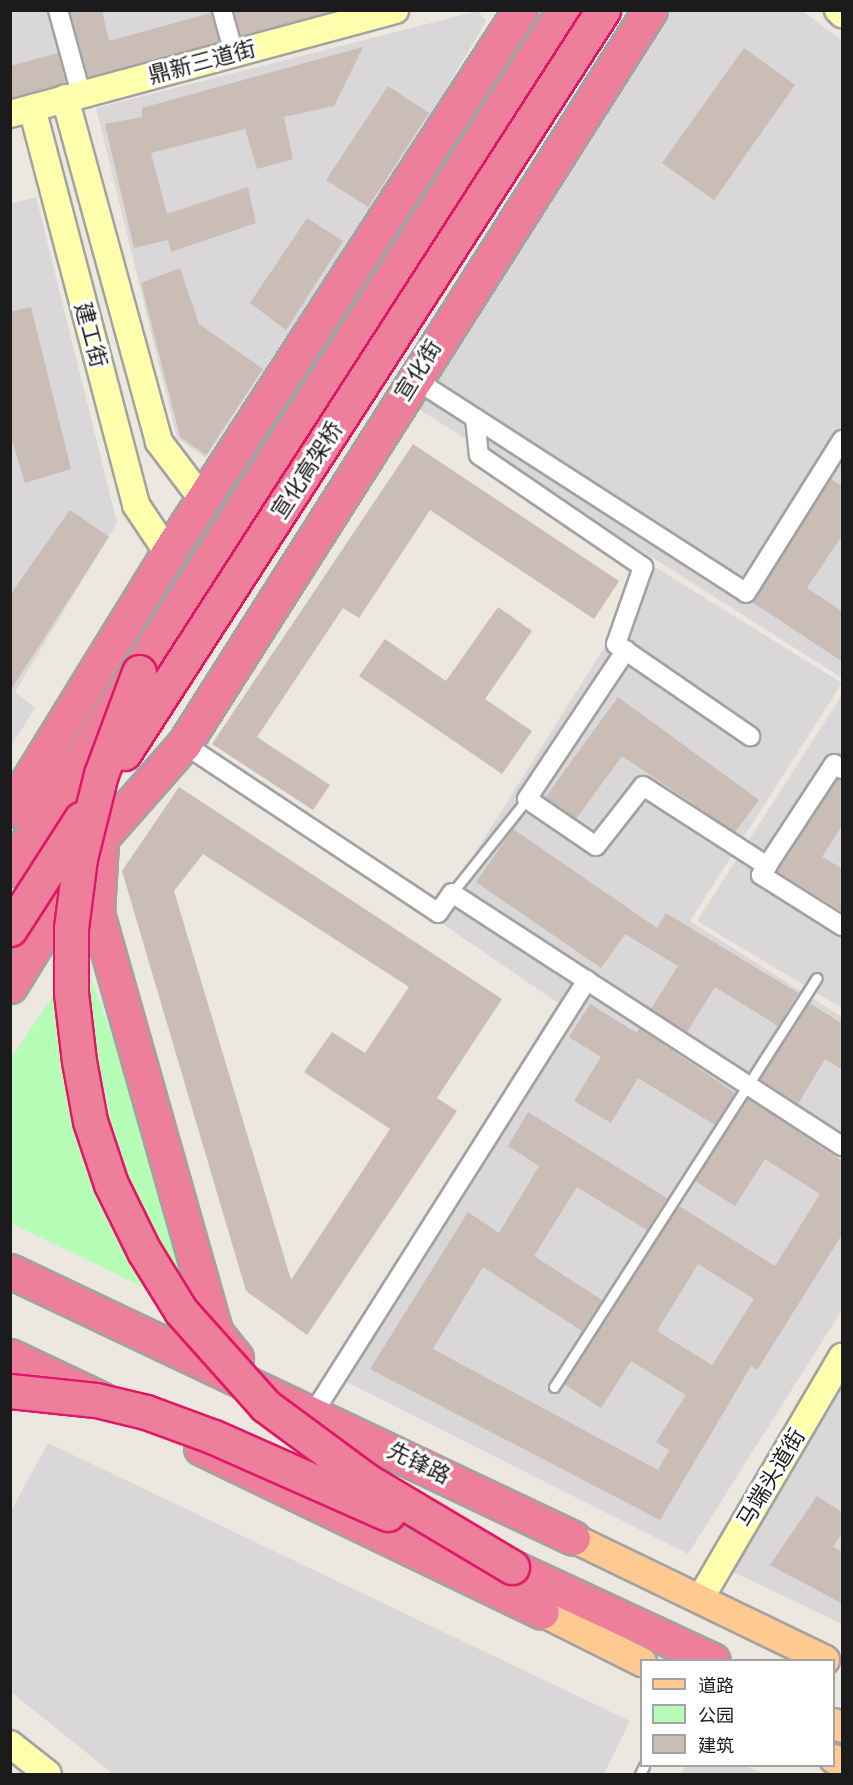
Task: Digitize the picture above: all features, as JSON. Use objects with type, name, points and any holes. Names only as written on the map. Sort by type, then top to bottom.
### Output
[{"type":"highway","points":[[10,810],[98,673],[168,553],[520,10]]},
{"type":"highway","name":"宣化高架桥","points":[[10,869],[564,10]]},
{"type":"highway","name":"宣化高架桥","points":[[10,929],[603,10]]},
{"type":"highway","name":"宣化街","points":[[10,986],[101,838],[187,738],[413,378],[650,10]]},
{"type":"highway","points":[[139,672],[98,785],[80,858],[72,928],[71,993],[79,1061],[90,1121],[111,1184],[144,1251],[181,1311],[266,1406],[366,1480],[512,1567]]},
{"type":"highway","points":[[101,838],[97,913],[212,1321],[216,1333],[257,1385]]},
{"type":"highway","name":"先锋路","points":[[10,1271],[314,1412],[573,1538]]},
{"type":"highway","points":[[10,1356],[542,1612]]},
{"type":"highway","points":[[10,1391],[96,1400],[146,1412],[214,1437],[512,1567],[710,1659]]},
{"type":"main road","name":"先锋路","points":[[573,1538],[823,1659]]},
{"type":"main road","points":[[542,1612],[640,1661]]},
{"type":"street","points":[[58,10],[73,96]]},
{"type":"street","points":[[222,10],[234,54]]},
{"type":"street","name":"鼎新三道街","points":[[21,111],[394,10]]},
{"type":"street","points":[[838,10],[843,14]]},
{"type":"street","name":"建工街","points":[[73,96],[159,442],[203,500]]},
{"type":"street","name":"建工街","points":[[21,111],[136,505],[168,553]]},
{"type":"street","points":[[413,378],[746,593],[842,442]]},
{"type":"street","points":[[475,418],[479,455],[643,567],[616,644],[750,736]]},
{"type":"street","points":[[626,650],[526,799],[596,846],[643,786],[767,866]]},
{"type":"street","points":[[187,738],[438,913],[452,893],[843,1146]]},
{"type":"street","points":[[843,769],[834,764],[761,875],[843,926]]},
{"type":"street","points":[[314,1412],[587,980]]},
{"type":"street","name":"马端头道街","points":[[700,1599],[843,1357]]},
{"type":"street","points":[[10,1744],[48,1774]]},
{"type":"lane","points":[[452,893],[526,799]]},
{"type":"lane","points":[[554,1387],[818,978]]},
{"type":"shaded area","points":[[11,11],[360,11],[11,103]]},
{"type":"shaded area","points":[[478,11],[486,21],[425,125],[206,458],[177,438],[96,108]]},
{"type":"shaded area","points":[[666,11],[802,11],[842,40],[842,678],[414,406]]},
{"type":"shaded area","points":[[36,197],[117,523],[15,692],[35,708],[11,746],[10,204]]},
{"type":"shaded area","points":[[655,567],[842,683],[690,921],[842,1017],[842,1310],[688,1554],[327,1372],[558,1003],[434,918]]},
{"type":"shaded area","points":[[842,695],[842,1008],[697,921]]},
{"type":"shaded area","points":[[842,1378],[842,1624],[729,1570]]},
{"type":"shaded area","points":[[48,1443],[630,1721],[604,1774],[113,1774],[11,1692],[11,1511]]},
{"type":"shaded area","points":[[684,1767],[748,1767],[764,1774],[681,1774]]},
{"type":"green space","points":[[82,952],[142,1120],[179,1272],[155,1293],[11,1223],[10,1060]]},
{"type":"building","points":[[70,10],[102,10],[109,41],[211,13],[219,42],[88,77]]},
{"type":"building","points":[[234,10],[326,10],[326,13],[241,36]]},
{"type":"building","points":[[363,47],[334,106],[284,117],[293,159],[257,169],[245,129],[151,153],[167,214],[248,187],[256,223],[171,252],[168,240],[134,248],[105,124],[142,117],[142,108]]},
{"type":"building","points":[[744,48],[795,85],[714,200],[662,163]]},
{"type":"building","points":[[58,53],[66,83],[10,98],[10,66]]},
{"type":"building","points":[[388,86],[429,113],[368,207],[326,180]]},
{"type":"building","points":[[307,218],[343,241],[286,330],[250,303]]},
{"type":"building","points":[[180,268],[199,324],[263,369],[206,455],[180,437],[141,283]]},
{"type":"building","points":[[31,307],[71,469],[25,483],[10,433],[10,312]]},
{"type":"building","points":[[413,444],[619,581],[594,619],[430,510],[359,618],[343,608],[257,737],[330,785],[313,810],[212,744]]},
{"type":"building","points":[[831,479],[843,487],[843,534],[807,588],[843,612],[843,662],[752,602]]},
{"type":"building","points":[[70,510],[109,537],[10,691],[10,595]]},
{"type":"building","points":[[498,607],[532,631],[485,699],[532,731],[502,774],[359,676],[385,639],[446,681]]},
{"type":"building","points":[[618,697],[759,800],[735,832],[622,756],[576,819],[545,798]]},
{"type":"building","points":[[838,779],[843,780],[843,824],[822,857],[843,869],[843,912],[777,871]]},
{"type":"building","points":[[179,787],[502,999],[437,1098],[457,1111],[307,1335],[246,1291],[122,871]],"holes":[[[203,854],[409,987],[365,1053],[332,1032],[304,1072],[390,1129],[291,1280],[174,891]]]},
{"type":"building","points":[[513,829],[657,928],[666,913],[798,993],[778,1026],[715,987],[687,1032],[651,1009],[678,966],[625,934],[601,968],[476,882]]},
{"type":"building","points":[[809,1003],[843,1024],[843,1070],[825,1059],[798,1104],[760,1079]]},
{"type":"building","points":[[590,1004],[637,1033],[639,1028],[735,1093],[715,1125],[638,1078],[611,1123],[574,1101],[601,1057],[569,1037]]},
{"type":"building","points":[[748,1098],[843,1162],[843,1233],[757,1370],[751,1366],[660,1520],[370,1369],[468,1212],[499,1233],[539,1166],[508,1146],[528,1112],[667,1198],[647,1230],[577,1187],[534,1256],[602,1300],[582,1331],[483,1267],[433,1349],[658,1470],[669,1450],[656,1442],[686,1395],[631,1361],[601,1408],[564,1384],[679,1206],[775,1266],[820,1194],[765,1159],[735,1206],[695,1181]],"holes":[[[698,1264],[754,1299],[712,1365],[657,1331]]]},
{"type":"building","points":[[817,1496],[843,1513],[843,1531],[833,1547],[843,1552],[843,1604],[770,1565]]}]
